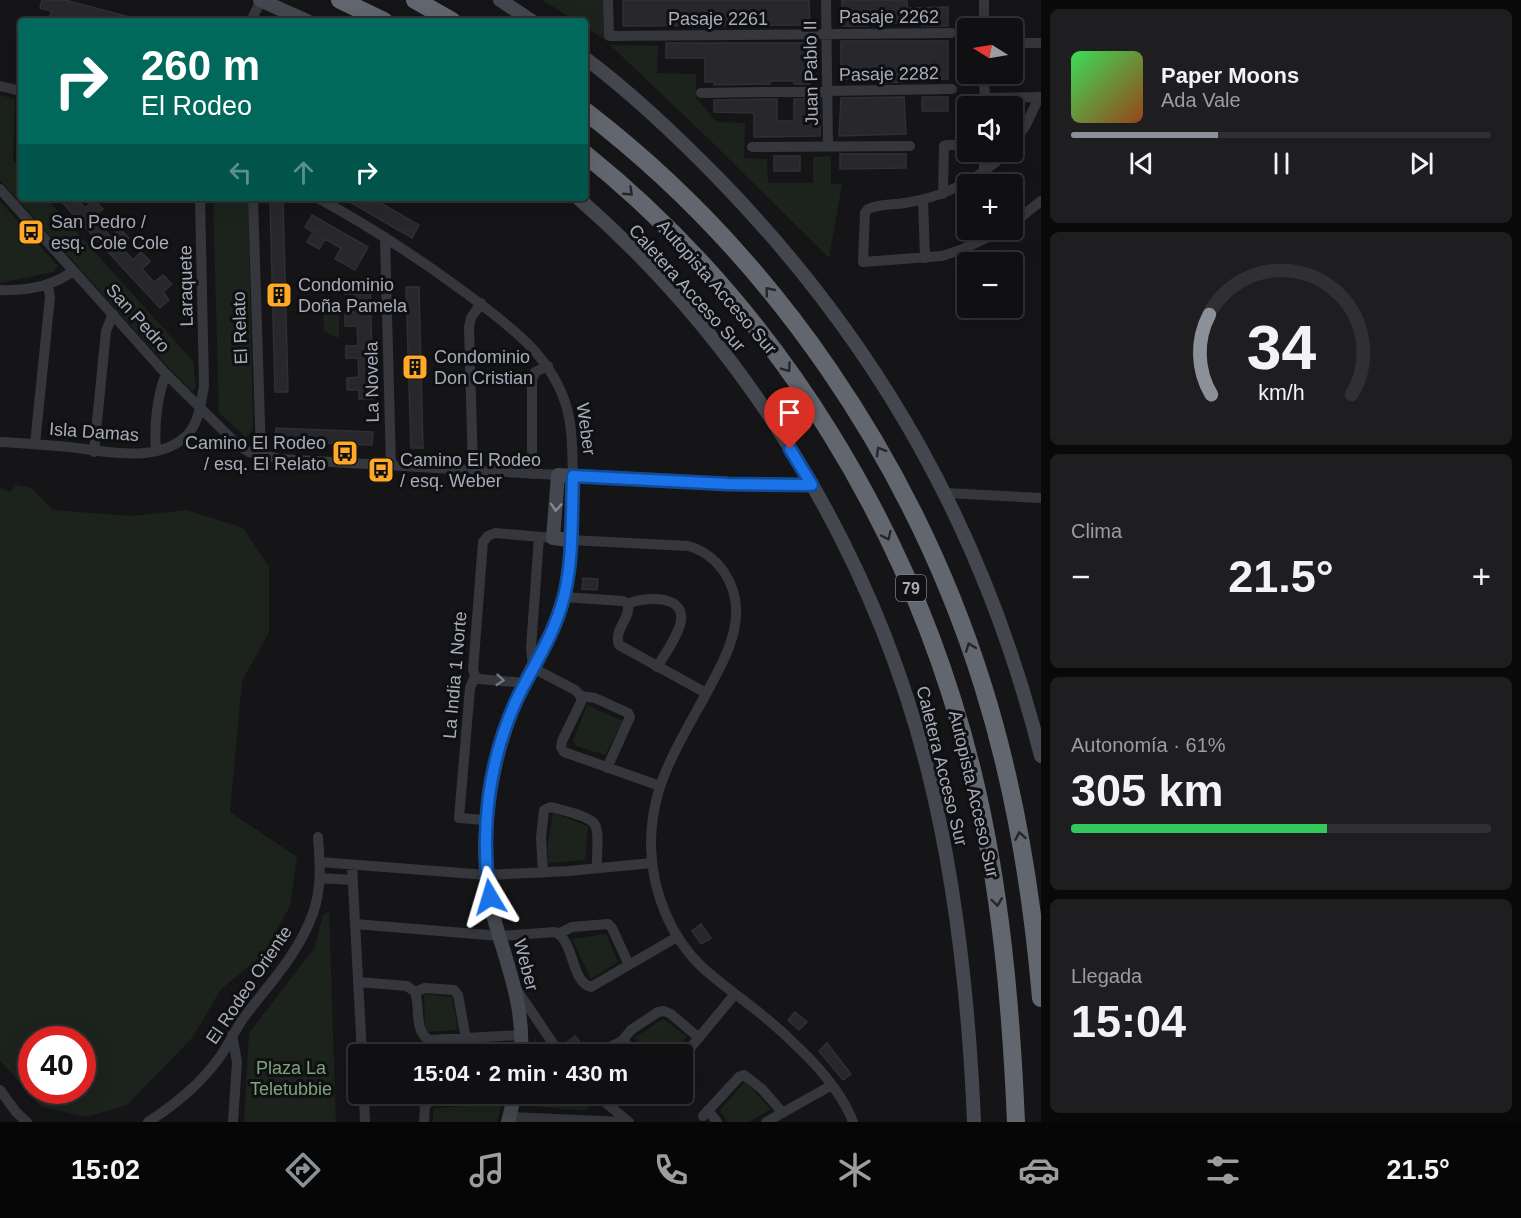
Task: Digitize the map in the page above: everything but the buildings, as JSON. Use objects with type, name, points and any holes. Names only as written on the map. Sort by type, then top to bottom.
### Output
[{"type":"highway","points":[[340,0],[378,18]]},
{"type":"highway","points":[[415,0],[448,18]]},
{"type":"highway","name":"Autopista Acceso Sur","points":[[588,113],[680,194],[768,289],[838,384],[903,492],[956,609],[996,728],[1026,870],[1041,998]]},
{"type":"highway","name":"Autopista Acceso Sur","points":[[588,157],[629,191],[682,243],[732,298],[763,337],[804,392],[846,459],[900,563],[946,678],[966,746],[982,815],[1003,950],[1016,1122]]},
{"type":"main road","points":[[261,0],[300,18]]},
{"type":"main road","points":[[500,0],[527,18]]},
{"type":"main road","points":[[588,60],[678,138],[736,196],[789,256],[837,317],[880,379],[946,493],[1000,622],[1041,756]]},
{"type":"main road","name":"Caletera Acceso Sur","points":[[581,201],[634,252],[708,334],[771,419],[812,485],[851,559],[881,626],[906,696],[928,771],[945,847],[959,937],[974,1122]]},
{"type":"main road","points":[[570,540],[554,538],[558,475],[739,484],[812,485]]},
{"type":"main road","name":"Weber","points":[[521,1044],[516,988],[494,917],[487,876],[486,820],[500,746],[525,682],[552,632],[564,597],[573,476]]},
{"type":"main road","points":[[508,1120],[512,1104]]},
{"type":"street","points":[[252,18],[261,0]]},
{"type":"street","name":"Pasaje 2261","points":[[608,0],[609,36],[827,34]]},
{"type":"street","name":"Juan Pablo II","points":[[826,0],[828,147]]},
{"type":"street","points":[[984,0],[984,18]]},
{"type":"street","name":"Pasaje 2262","points":[[827,34],[951,33]]},
{"type":"street","points":[[1023,43],[1041,43]]},
{"type":"street","points":[[0,86],[18,90]]},
{"type":"street","name":"Pasaje 2282","points":[[701,93],[952,89]]},
{"type":"street","points":[[1023,99],[1040,97]]},
{"type":"street","points":[[1023,129],[1040,97]]},
{"type":"street","points":[[942,194],[944,146],[957,144]]},
{"type":"street","points":[[752,147],[910,146]]},
{"type":"street","points":[[984,162],[984,171]]},
{"type":"street","points":[[982,240],[963,249],[925,258],[863,262],[865,213],[868,209],[923,200],[942,194],[967,183],[994,162]]},
{"type":"street","name":"San Pedro","points":[[0,189],[200,409],[237,444],[261,456]]},
{"type":"street","points":[[923,200],[925,258]]},
{"type":"street","name":"Laraquete","points":[[200,201],[204,386],[200,409]]},
{"type":"street","name":"El Relato","points":[[253,201],[261,456]]},
{"type":"street","name":"Weber","points":[[323,201],[407,251],[481,303],[511,327],[548,366],[565,400],[571,422],[573,476]]},
{"type":"street","points":[[1023,215],[1041,201]]},
{"type":"street","name":"La Novela","points":[[385,237],[391,466]]},
{"type":"street","points":[[385,260],[407,251]]},
{"type":"street","points":[[0,290],[14,291],[48,285],[65,278],[73,271]]},
{"type":"street","points":[[35,444],[50,297],[48,285]]},
{"type":"street","points":[[473,471],[469,327],[471,318],[481,303]]},
{"type":"street","points":[[94,452],[106,331],[113,314]]},
{"type":"street","points":[[532,474],[532,380],[535,372],[548,366]]},
{"type":"street","points":[[156,450],[155,437],[161,386],[166,374]]},
{"type":"street","name":"Isla Damas","points":[[0,442],[126,455],[156,450],[186,437],[200,409]]},
{"type":"street","points":[[261,456],[558,475]]},
{"type":"street","points":[[946,493],[1041,498]]},
{"type":"street","name":"La India 1 Norte","points":[[486,820],[459,818],[470,688],[475,676],[473,670],[482,546],[488,536],[498,533],[539,537]]},
{"type":"street","points":[[554,538],[539,537],[531,648],[533,668],[575,690],[581,696],[595,698],[628,713],[630,717],[607,768]]},
{"type":"street","points":[[570,540],[688,546],[702,551],[726,575],[733,592],[736,620],[729,651],[672,758],[660,786],[652,827],[652,863],[661,902],[677,937],[697,961],[786,1036],[832,1085],[844,1101],[853,1122]]},
{"type":"street","points":[[564,597],[623,601],[628,604],[643,599],[671,602],[679,610],[681,619],[657,667]]},
{"type":"street","points":[[628,604],[629,610],[617,634],[619,645],[706,693]]},
{"type":"street","points":[[475,676],[479,679],[525,682]]},
{"type":"street","points":[[581,696],[581,702],[562,741],[562,750],[569,755],[660,786]]},
{"type":"street","points":[[543,873],[541,838],[543,814],[546,808],[551,807],[594,823],[597,831],[597,868]]},
{"type":"street","name":"El Rodeo Oriente","points":[[148,1122],[201,1079],[286,965],[314,912],[320,878],[318,837]]},
{"type":"street","points":[[320,862],[487,876],[652,863]]},
{"type":"street","points":[[352,866],[361,1044]]},
{"type":"street","points":[[320,878],[352,880]]},
{"type":"street","points":[[355,924],[500,936],[551,932],[563,939],[582,982],[588,987],[594,987],[677,937]]},
{"type":"street","points":[[558,934],[572,927],[608,924],[629,965]]},
{"type":"street","points":[[358,982],[407,987],[415,992]]},
{"type":"street","points":[[415,992],[425,988],[454,990],[458,994],[466,1039]]},
{"type":"street","points":[[516,988],[553,1044]]},
{"type":"street","points":[[415,992],[420,1030],[425,1038],[432,1041],[521,1035]]},
{"type":"street","points":[[693,1045],[735,994]]},
{"type":"street","points":[[616,1044],[622,1041],[631,1030],[658,1012],[664,1011],[671,1014],[699,1038]]},
{"type":"street","points":[[232,1035],[237,1062],[233,1122]]},
{"type":"street","points":[[622,1041],[626,1044]]},
{"type":"street","points":[[717,1122],[706,1113],[739,1077],[744,1075],[762,1089],[783,1113]]},
{"type":"street","points":[[766,1122],[832,1085]]},
{"type":"street","points":[[0,1090],[16,1112],[27,1122]]},
{"type":"street","points":[[364,1104],[365,1122]]},
{"type":"street","points":[[424,1122],[426,1104]]},
{"type":"street","points":[[607,1104],[628,1122]]},
{"type":"street","points":[[508,1120],[628,1122]]},
{"type":"green space","points":[[542,0],[603,0],[604,39],[588,29],[588,18],[571,18]]},
{"type":"green space","points":[[610,45],[658,46],[657,73],[696,74],[696,98],[717,122],[745,123],[744,158],[767,159],[768,183],[813,183],[813,157],[831,156],[831,184],[842,184],[829,258],[711,141]]},
{"type":"green space","points":[[0,95],[15,99],[13,160],[18,166],[18,200],[0,180]]},
{"type":"green space","points":[[0,201],[58,266],[54,272],[0,283]]},
{"type":"green space","points":[[19,201],[49,201],[193,361],[196,387],[192,391]]},
{"type":"green space","points":[[213,201],[248,201],[252,431],[246,437],[219,413]]},
{"type":"green space","points":[[323,309],[339,309],[339,337],[324,331]]},
{"type":"green space","points":[[16,485],[31,488],[53,510],[131,516],[187,510],[243,528],[269,567],[269,632],[242,681],[230,812],[297,857],[290,906],[263,955],[221,989],[193,1037],[127,1105],[86,1117],[41,1107],[38,1104],[96,1104],[96,1026],[18,1026],[18,1081],[0,1060],[0,488],[10,492]]},
{"type":"green space","points":[[587,705],[623,721],[605,755],[576,746],[573,741]]},
{"type":"green space","points":[[553,813],[588,826],[585,860],[548,863],[548,843]]},
{"type":"green space","name":"Plaza La Teletubbie","points":[[329,911],[336,1122],[244,1122],[249,1033],[315,947],[323,915]]},
{"type":"green space","points":[[606,934],[618,962],[591,979],[572,939]]},
{"type":"green space","points":[[424,994],[452,997],[458,1030],[425,1032]]},
{"type":"green space","points":[[663,1019],[687,1036],[680,1044],[642,1044],[634,1038]]},
{"type":"green space","points":[[745,1082],[771,1109],[749,1122],[728,1122],[720,1110]]},
{"type":"green space","points":[[498,1104],[501,1108],[497,1122],[433,1122],[433,1111],[436,1108]]},
{"type":"green space","points":[[522,1104],[591,1104],[586,1111]]},
{"type":"place","name":"San Pedro / esq. Cole Cole","points":[[31,232]]},
{"type":"place","name":"Condominio Doña Pamela","points":[[279,295]]},
{"type":"place","name":"Condominio Don Cristian","points":[[415,367]]},
{"type":"place","name":"Camino El Rodeo / esq. El Relato","points":[[345,453]]},
{"type":"place","name":"Camino El Rodeo / esq. Weber","points":[[381,470]]},
{"type":"route","points":[[490,897],[485,839],[489,795],[507,724],[525,682],[552,632],[564,597],[573,476],[780,486],[812,485],[790,449]]}]
